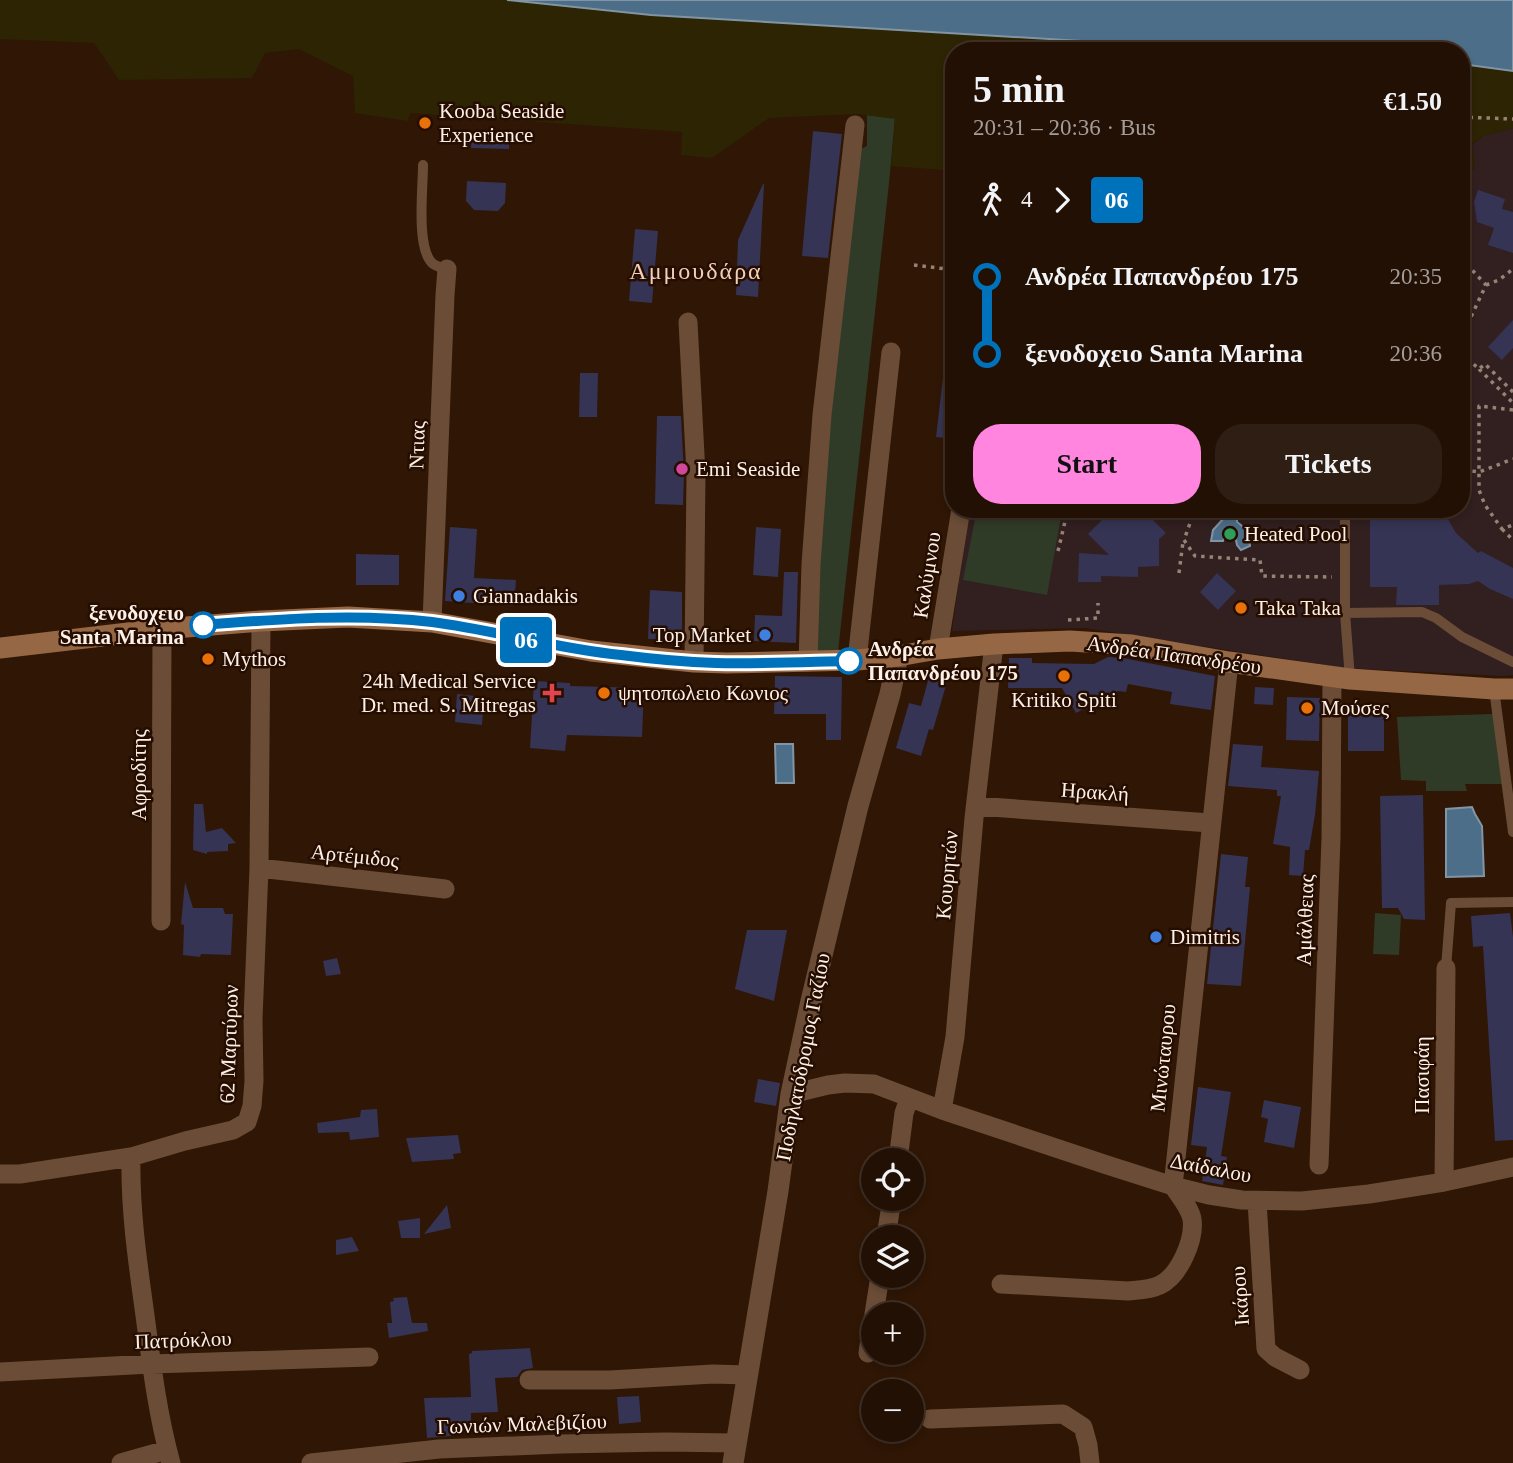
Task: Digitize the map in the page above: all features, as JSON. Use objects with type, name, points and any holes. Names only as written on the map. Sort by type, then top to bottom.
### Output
[{"type":"main road","name":"Ανδρέα Παπανδρέου","points":[[0,648],[162,629],[348,617],[432,622],[591,652],[694,662],[857,660],[994,644],[1070,641],[1132,645],[1341,678],[1503,689]]},
{"type":"street","points":[[808,662],[814,511],[822,415],[855,125]]},
{"type":"street","name":"Ντιας","points":[[432,622],[447,269]]},
{"type":"street","points":[[688,321],[696,474],[694,662]]},
{"type":"street","points":[[857,660],[891,352]]},
{"type":"street","name":"Καλύμνου","points":[[938,649],[960,518]]},
{"type":"street","name":"62 Μαρτύρων","points":[[131,1157],[233,1130],[247,1122],[252,1106],[259,868],[261,621]]},
{"type":"street","name":"Αφροδίτης","points":[[161,921],[162,629]]},
{"type":"street","name":"Κουρητών","points":[[942,1110],[955,1037],[994,644]]},
{"type":"street","name":"Ποδηλατόδρομος Γαζίου","points":[[735,1453],[778,1191],[791,1094],[858,806],[898,656]]},
{"type":"street","name":"Μινώταυρου","points":[[1173,1185],[1228,662]]},
{"type":"street","name":"Αμάλθειας","points":[[1319,1165],[1331,838],[1341,678]]},
{"type":"street","name":"Ηρακλή","points":[[976,806],[1210,823]]},
{"type":"street","name":"Αρτέμιδος","points":[[259,868],[445,889]]},
{"type":"street","name":"Πασιφάη","points":[[1444,1182],[1446,968]]},
{"type":"street","name":"Δαίδαλου","points":[[791,1094],[828,1085],[861,1083],[885,1088],[909,1099],[1173,1185],[1209,1195],[1256,1200],[1302,1201],[1368,1194],[1444,1182],[1513,1167]]},
{"type":"street","points":[[900,1148],[904,1113],[909,1099]]},
{"type":"street","points":[[0,1174],[20,1174],[131,1157],[130,1184],[134,1230],[151,1364],[169,1457],[121,1463]]},
{"type":"street","points":[[1001,1284],[1128,1291],[1164,1284],[1179,1265],[1191,1234],[1192,1217],[1173,1185]]},
{"type":"street","name":"Ικάρου","points":[[1256,1200],[1266,1349],[1300,1370]]},
{"type":"street","name":"Πατρόκλου","points":[[0,1372],[369,1357]]},
{"type":"street","points":[[529,1380],[747,1375]]},
{"type":"street","points":[[930,1419],[1063,1414],[1083,1427],[1090,1463]]},
{"type":"street","name":"Γωνιών Μαλεβιζίου","points":[[311,1463],[439,1449],[627,1443],[735,1453]]},
{"type":"lane","points":[[423,164],[423,246],[430,261],[439,268],[447,269]]},
{"type":"lane","points":[[1341,678],[1345,612],[1345,518]]},
{"type":"lane","points":[[1345,612],[1422,612],[1436,618],[1462,637],[1513,662]]},
{"type":"lane","points":[[1503,689],[1513,832]]},
{"type":"lane","points":[[1446,968],[1451,903],[1513,902]]},
{"type":"path","points":[[1470,117],[1513,119]]},
{"type":"path","points":[[914,265],[945,269]]},
{"type":"path","points":[[1470,268],[1486,285]]},
{"type":"path","points":[[1470,319],[1486,285],[1499,280],[1513,269]]},
{"type":"path","points":[[1470,362],[1513,403]]},
{"type":"path","points":[[1479,369],[1485,364],[1513,391]]},
{"type":"path","points":[[1513,410],[1479,406],[1479,490],[1485,505],[1513,540]]},
{"type":"path","points":[[1470,471],[1479,472],[1513,459]]},
{"type":"path","points":[[1058,551],[1066,518]]},
{"type":"path","points":[[1179,573],[1191,518]]},
{"type":"path","points":[[1502,529],[1513,525]]},
{"type":"path","points":[[1184,540],[1195,556],[1260,559],[1262,576],[1345,577]]},
{"type":"path","points":[[1064,620],[1098,618],[1098,603]]},
{"type":"shaded area","points":[[1513,128],[1513,675],[1344,668],[1085,628],[952,631],[968,518],[1470,518],[1470,171],[1475,168],[1472,145],[1483,136]]},
{"type":"green space","points":[[867,115],[895,118],[889,183],[838,652],[812,655],[821,516],[858,150],[867,146]]},
{"type":"green space","points":[[975,518],[1061,518],[1047,595],[963,580]]},
{"type":"green space","points":[[1493,714],[1502,784],[1465,784],[1467,791],[1426,791],[1426,781],[1401,780],[1397,717]]},
{"type":"green space","points":[[1375,913],[1401,915],[1399,955],[1373,954]]},
{"type":"sand","points":[[0,0],[507,0],[651,15],[1097,42],[945,42],[943,170],[891,166],[895,119],[857,114],[769,118],[712,158],[681,155],[682,132],[411,113],[407,121],[355,113],[353,76],[299,49],[265,53],[252,78],[119,80],[94,43],[0,39]]},
{"type":"sand","points":[[1470,65],[1513,71],[1513,128],[1483,136],[1472,144],[1475,168],[1470,171]]},
{"type":"water","points":[[507,0],[1513,0],[1513,71],[1470,65],[1470,42],[1097,42],[651,15]]},
{"type":"water","name":"Heated Pool","points":[[1224,518],[1237,518],[1249,538],[1250,546],[1241,550],[1236,540],[1230,536],[1223,541],[1211,541],[1213,530]]},
{"type":"water","points":[[775,744],[793,744],[794,783],[776,783]]},
{"type":"water","points":[[1472,807],[1482,826],[1484,876],[1446,877],[1446,809]]},
{"type":"building","points":[[813,131],[842,134],[828,258],[802,256]]},
{"type":"building","points":[[472,134],[509,135],[509,149],[471,148]]},
{"type":"building","points":[[467,181],[506,183],[505,203],[498,211],[474,210],[466,201]]},
{"type":"building","points":[[763,184],[758,297],[736,295],[738,240]]},
{"type":"building","points":[[1478,190],[1505,199],[1502,209],[1513,212],[1513,253],[1488,245],[1494,228],[1477,222],[1474,202]]},
{"type":"building","points":[[635,229],[658,231],[652,303],[629,301]]},
{"type":"building","points":[[1513,320],[1513,348],[1502,360],[1488,347]]},
{"type":"building","points":[[944,369],[945,369],[945,438],[936,437]]},
{"type":"building","points":[[580,373],[598,373],[597,417],[579,417]]},
{"type":"building","points":[[657,416],[681,416],[683,505],[655,504]]},
{"type":"building","points":[[1104,518],[1155,518],[1153,520],[1166,533],[1159,539],[1159,566],[1138,567],[1138,577],[1101,576],[1101,582],[1078,582],[1079,553],[1109,555],[1088,534]]},
{"type":"building","points":[[1370,518],[1447,518],[1456,533],[1478,553],[1481,551],[1513,568],[1513,599],[1478,581],[1439,585],[1439,605],[1396,605],[1397,587],[1370,587]]},
{"type":"building","points":[[450,527],[477,529],[474,578],[516,580],[514,606],[445,601]]},
{"type":"building","points":[[756,527],[781,529],[778,577],[753,575]]},
{"type":"building","points":[[356,554],[399,555],[399,585],[356,585]]},
{"type":"building","points":[[784,572],[798,572],[796,643],[754,641],[755,615],[782,616]]},
{"type":"building","points":[[1217,573],[1236,591],[1218,610],[1200,592]]},
{"type":"building","points":[[650,590],[682,592],[682,640],[648,639]]},
{"type":"building","points":[[1108,657],[1215,676],[1211,710],[1170,704],[1172,692],[1128,684],[1126,692],[1118,691],[1076,713],[1062,688],[1008,688],[1009,658],[1032,658],[1032,663],[1094,664]]},
{"type":"building","points":[[775,676],[842,677],[841,740],[826,740],[826,714],[774,714]]},
{"type":"building","points":[[929,677],[947,682],[933,730],[929,729],[921,756],[896,748],[909,703],[921,706]]},
{"type":"building","points":[[534,681],[570,683],[570,686],[644,688],[642,737],[567,735],[565,751],[530,748]]},
{"type":"building","points":[[1255,687],[1274,688],[1273,705],[1254,704]]},
{"type":"building","points":[[457,694],[484,697],[482,725],[455,722]]},
{"type":"building","points":[[1287,697],[1320,698],[1319,741],[1286,740]]},
{"type":"building","points":[[1348,707],[1384,708],[1384,751],[1348,751]]},
{"type":"building","points":[[1233,744],[1263,746],[1261,767],[1319,771],[1315,815],[1309,850],[1305,850],[1303,876],[1289,875],[1290,847],[1273,844],[1281,796],[1277,796],[1277,790],[1228,786]]},
{"type":"building","points":[[1423,795],[1425,920],[1404,919],[1398,908],[1382,908],[1380,796]]},
{"type":"building","points":[[194,804],[203,804],[206,832],[222,828],[236,843],[228,844],[228,851],[207,854],[193,850]]},
{"type":"building","points":[[1221,854],[1248,857],[1245,887],[1250,887],[1241,986],[1207,984]]},
{"type":"building","points":[[185,882],[193,908],[223,908],[225,914],[233,914],[231,955],[183,955],[184,925],[181,924]]},
{"type":"building","points":[[1510,913],[1513,937],[1513,1140],[1495,1141],[1483,946],[1473,947],[1471,916]]},
{"type":"building","points":[[747,930],[787,930],[774,1001],[735,989]]},
{"type":"building","points":[[337,958],[341,974],[326,976],[323,961]]},
{"type":"building","points":[[758,1079],[780,1083],[776,1106],[754,1102]]},
{"type":"building","points":[[1198,1087],[1231,1092],[1221,1156],[1227,1157],[1223,1185],[1202,1181],[1207,1147],[1191,1145]]},
{"type":"building","points":[[1264,1100],[1301,1107],[1294,1148],[1264,1142],[1268,1119],[1261,1117]]},
{"type":"building","points":[[377,1109],[379,1137],[350,1140],[349,1132],[318,1133],[317,1123],[360,1117],[361,1110]]},
{"type":"building","points":[[458,1135],[461,1153],[453,1154],[454,1159],[412,1162],[406,1138]]},
{"type":"building","points":[[447,1205],[451,1228],[424,1234]]},
{"type":"building","points":[[420,1218],[420,1238],[401,1238],[398,1221]]},
{"type":"building","points":[[352,1237],[359,1251],[336,1255],[336,1240]]},
{"type":"building","points":[[407,1297],[412,1323],[427,1323],[428,1331],[389,1338],[387,1323],[392,1323],[390,1302],[394,1301],[393,1298]]},
{"type":"building","points":[[530,1348],[533,1368],[522,1370],[517,1377],[495,1378],[498,1412],[471,1413],[471,1426],[450,1429],[451,1436],[427,1438],[424,1398],[471,1397],[469,1354],[472,1351]]},
{"type":"building","points":[[639,1396],[641,1422],[619,1424],[617,1397]]},
{"type":"bus line","name":"06","points":[[203,625],[348,617],[402,620],[432,622],[556,646],[642,658],[713,663],[849,661]]},
{"type":"place","name":"Kooba Seaside Experience","points":[[425,123]]},
{"type":"place","name":"Emi Seaside","points":[[682,469]]},
{"type":"place","name":"Heated Pool","points":[[1230,534]]},
{"type":"place","name":"Giannadakis","points":[[459,596]]},
{"type":"place","name":"Taka Taka","points":[[1241,608]]},
{"type":"place","name":"ξενοδοχειο Santa Marina","points":[[203,625]]},
{"type":"place","name":"Top Market","points":[[765,635]]},
{"type":"place","name":"Mythos","points":[[208,659]]},
{"type":"place","name":"Ανδρέα Παπανδρέου 175","points":[[849,661]]},
{"type":"place","name":"Kritiko Spiti","points":[[1064,676]]},
{"type":"place","name":"24h Medical Service Dr. med. S. Mitregas","points":[[552,693]]},
{"type":"place","name":"ψητοπωλειο Κωνιος","points":[[604,693]]},
{"type":"place","name":"Μούσες","points":[[1307,708]]},
{"type":"place","name":"Dimitris","points":[[1156,937]]},
{"type":"district","name":"Αμμουδάρα","points":[[696,271]]}]
